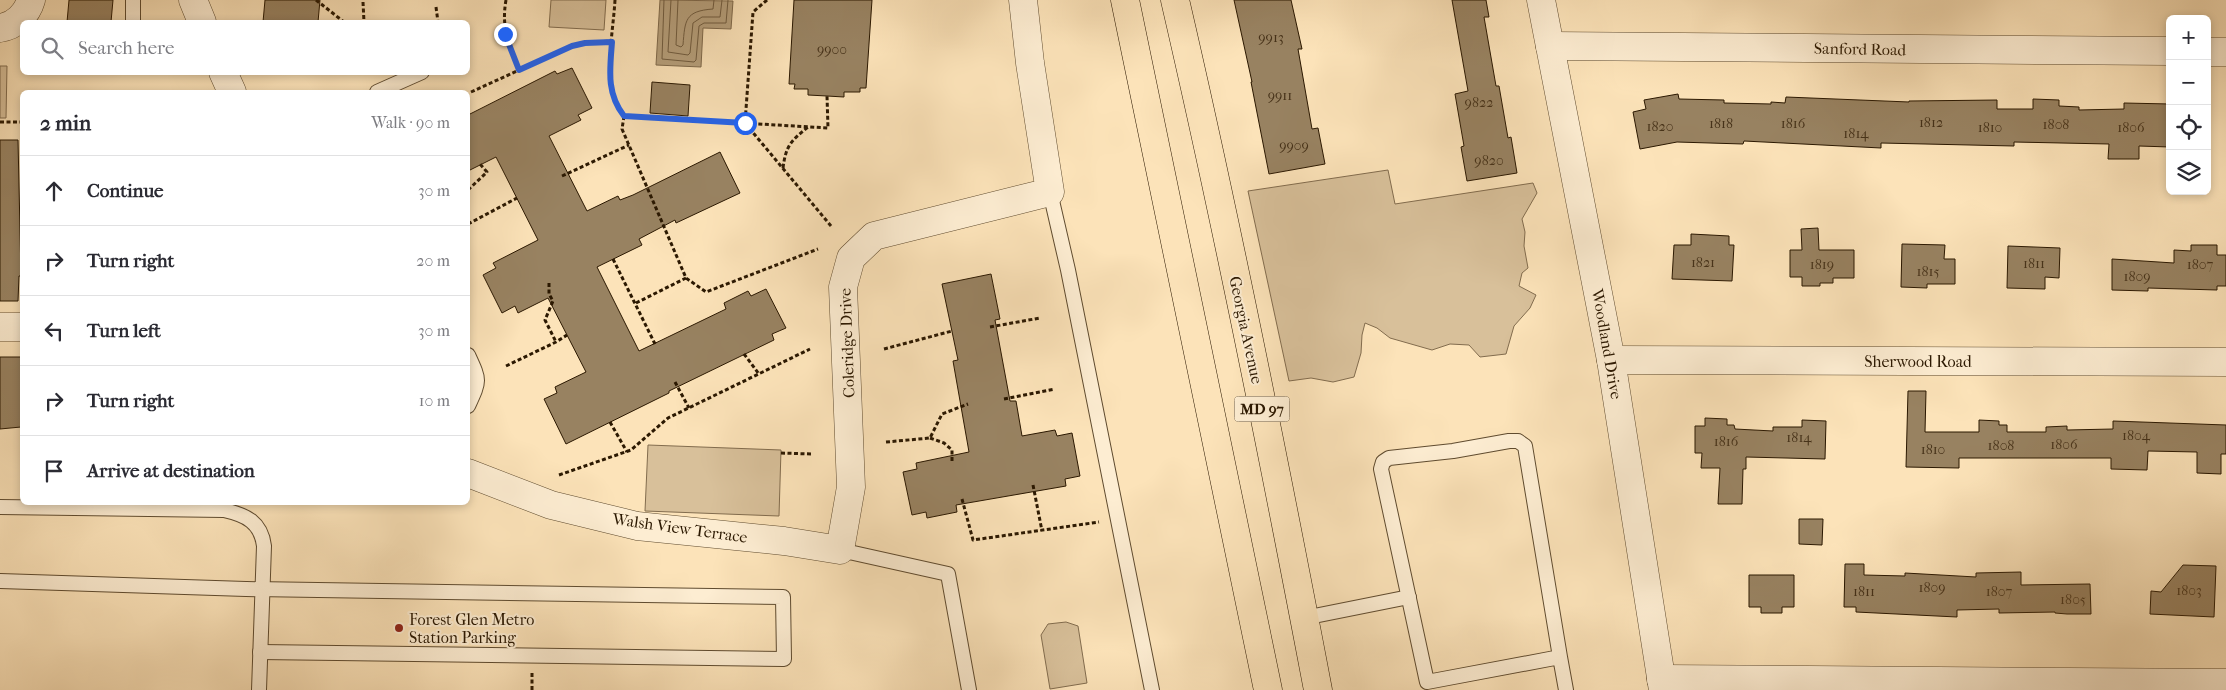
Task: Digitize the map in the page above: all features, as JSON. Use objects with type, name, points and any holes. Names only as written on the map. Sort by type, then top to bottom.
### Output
[{"type":"main road","name":"MD 97","points":[[1126,0],[1268,690]]},
{"type":"main road","name":"Georgia Avenue","points":[[1175,0],[1202,120],[1318,690]]},
{"type":"street","points":[[0,28],[7,27],[25,15],[31,0]]},
{"type":"street","points":[[193,0],[201,20]]},
{"type":"street","points":[[1023,0],[1050,192]]},
{"type":"street","name":"Woodland Drive","points":[[1541,0],[1611,360],[1662,685]]},
{"type":"street","name":"Sanford Road","points":[[1550,46],[2166,52]]},
{"type":"street","points":[[2211,52],[2226,52]]},
{"type":"street","points":[[224,75],[231,90]]},
{"type":"street","name":"Coleridge Drive","points":[[840,550],[851,487],[843,287],[851,258],[874,236],[1050,192]]},
{"type":"street","points":[[0,327],[20,327]]},
{"type":"street","name":"Sherwood Road","points":[[1611,360],[2226,362]]},
{"type":"street","name":"Walsh View Terrace","points":[[470,474],[551,505],[637,526],[840,550]]},
{"type":"street","points":[[1662,685],[2226,683]]},
{"type":"lane","points":[[133,0],[133,20]]},
{"type":"lane","points":[[382,90],[415,75]]},
{"type":"lane","points":[[1050,192],[1070,280],[1152,690]]},
{"type":"lane","points":[[470,360],[478,378],[478,385],[470,402]]},
{"type":"lane","points":[[1560,657],[1427,682],[1381,469],[1383,462],[1389,458],[1518,441],[1525,446],[1566,690]]},
{"type":"lane","points":[[0,507],[224,510],[242,514],[257,524],[262,536],[259,690]]},
{"type":"lane","points":[[840,550],[948,574],[968,690]]},
{"type":"lane","points":[[0,581],[262,589],[783,597],[784,658],[260,652]]},
{"type":"lane","points":[[1304,618],[1409,597]]},
{"type":"path","points":[[316,0],[341,20]]},
{"type":"path","points":[[506,0],[505,34],[519,70]]},
{"type":"path","points":[[615,0],[610,88],[616,104],[624,116],[622,129],[686,278],[706,292],[818,249]]},
{"type":"path","points":[[767,0],[753,12],[745,123],[831,226]]},
{"type":"path","points":[[363,2],[364,20]]},
{"type":"path","points":[[436,7],[438,20]]},
{"type":"path","points":[[470,92],[572,46],[585,43],[612,42]]},
{"type":"path","points":[[624,116],[828,128],[827,96]]},
{"type":"path","points":[[0,122],[20,122]]},
{"type":"path","points":[[783,168],[790,142],[808,127]]},
{"type":"path","points":[[562,176],[629,145]]},
{"type":"path","points":[[470,188],[487,172],[480,164]]},
{"type":"path","points":[[470,223],[517,198]]},
{"type":"path","points":[[612,259],[636,303],[655,344]]},
{"type":"path","points":[[636,303],[686,278]]},
{"type":"path","points":[[550,283],[549,294],[553,301],[545,320],[556,342]]},
{"type":"path","points":[[990,326],[1040,318]]},
{"type":"path","points":[[884,349],[952,331]]},
{"type":"path","points":[[506,366],[567,335]]},
{"type":"path","points":[[559,475],[627,452],[668,418],[810,349]]},
{"type":"path","points":[[744,354],[759,374]]},
{"type":"path","points":[[675,382],[689,408]]},
{"type":"path","points":[[1004,398],[1055,389]]},
{"type":"path","points":[[930,438],[942,414],[968,404]]},
{"type":"path","points":[[610,422],[627,452]]},
{"type":"path","points":[[886,442],[930,438],[944,443],[952,450],[952,463]]},
{"type":"path","points":[[781,453],[812,454]]},
{"type":"path","points":[[1033,485],[1042,530]]},
{"type":"path","points":[[962,499],[973,540],[1104,521]]},
{"type":"shaded area","points":[[551,0],[606,0],[604,30],[549,27]]},
{"type":"shaded area","points":[[0,66],[7,66],[6,118],[0,118]]},
{"type":"shaded area","points":[[1388,170],[1395,204],[1533,183],[1537,193],[1522,219],[1528,268],[1522,273],[1519,286],[1536,295],[1530,308],[1514,326],[1506,354],[1480,357],[1469,345],[1450,344],[1432,350],[1390,338],[1377,328],[1365,323],[1361,353],[1354,377],[1333,382],[1311,378],[1289,381],[1248,191]]},
{"type":"shaded area","points":[[648,445],[781,450],[779,516],[645,511]]},
{"type":"shaded area","points":[[1066,622],[1078,626],[1087,683],[1050,689],[1041,635],[1048,624]]},
{"type":"water","points":[[660,0],[733,1],[731,29],[703,28],[701,67],[656,65]]},
{"type":"building","points":[[69,0],[113,0],[111,20],[67,20]]},
{"type":"building","points":[[265,0],[320,0],[318,20],[263,20]]},
{"type":"building","points":[[794,0],[872,0],[866,88],[860,88],[860,92],[844,92],[844,97],[808,95],[808,89],[794,89],[795,84],[789,84]]},
{"type":"building","points":[[1234,0],[1291,0],[1302,49],[1298,49],[1312,129],[1318,128],[1325,164],[1269,174]]},
{"type":"building","points":[[1452,0],[1486,0],[1489,17],[1484,17],[1496,86],[1499,86],[1508,138],[1511,137],[1517,173],[1467,181],[1461,147],[1464,146],[1455,94],[1468,91]]},
{"type":"building","points":[[572,68],[592,108],[578,115],[581,120],[549,136],[587,211],[618,196],[620,200],[633,195],[720,152],[740,193],[676,223],[675,220],[639,239],[642,245],[597,267],[639,351],[726,309],[724,303],[748,291],[751,296],[766,289],[786,328],[772,334],[774,340],[566,444],[544,399],[557,393],[555,387],[586,372],[548,298],[518,313],[515,306],[502,313],[483,275],[496,268],[493,263],[538,240],[496,157],[470,170],[470,114],[555,71],[557,74]]},
{"type":"building","points":[[652,82],[690,85],[688,116],[650,113]]},
{"type":"building","points":[[1678,94],[1679,99],[1724,100],[1724,103],[1771,104],[1771,102],[1785,103],[1786,97],[1909,102],[1997,100],[1997,109],[2033,109],[2033,99],[2059,100],[2059,106],[2079,107],[2079,110],[2124,109],[2124,103],[2166,104],[2166,147],[2139,146],[2139,159],[2108,159],[2109,144],[2014,142],[2014,146],[1881,143],[1881,148],[1744,141],[1743,144],[1677,142],[1640,149],[1633,112],[1646,109],[1644,100]]},
{"type":"building","points":[[0,140],[18,140],[20,276],[18,301],[0,301]]},
{"type":"building","points":[[1818,228],[1819,250],[1854,250],[1854,278],[1833,278],[1833,283],[1820,283],[1820,286],[1802,286],[1802,277],[1790,277],[1790,250],[1802,250],[1801,229]]},
{"type":"building","points":[[1691,234],[1729,236],[1729,245],[1734,245],[1732,281],[1672,279],[1674,245],[1691,245]]},
{"type":"building","points":[[1902,244],[1945,245],[1944,259],[1955,259],[1955,284],[1927,284],[1927,288],[1901,287]]},
{"type":"building","points":[[2191,245],[2217,245],[2217,255],[2226,255],[2226,286],[2217,286],[2217,290],[2148,288],[2148,291],[2112,290],[2112,259],[2174,263],[2174,250],[2191,251]]},
{"type":"building","points":[[2008,246],[2060,248],[2059,278],[2045,277],[2045,289],[2007,288]]},
{"type":"building","points":[[991,274],[1000,319],[995,320],[1010,401],[1016,401],[1022,436],[1055,430],[1057,436],[1072,433],[1080,476],[1065,479],[1066,486],[956,505],[957,512],[927,518],[926,512],[912,515],[903,472],[917,469],[916,463],[969,452],[953,361],[958,360],[942,284]]},
{"type":"building","points":[[0,357],[20,357],[20,427],[0,429]]},
{"type":"building","points":[[1908,391],[1926,391],[1925,432],[1979,432],[1979,420],[1999,421],[1999,425],[2007,425],[2007,432],[2046,432],[2046,427],[2067,426],[2067,430],[2113,429],[2113,421],[2226,425],[2226,454],[2221,454],[2221,474],[2197,473],[2197,452],[2148,451],[2147,470],[2111,469],[2111,458],[1959,458],[1959,468],[1906,467]]},
{"type":"building","points":[[1705,418],[1727,419],[1727,425],[1734,425],[1735,429],[1773,431],[1773,427],[1802,427],[1802,420],[1826,421],[1825,459],[1746,457],[1746,469],[1743,469],[1742,504],[1718,504],[1720,468],[1701,468],[1702,453],[1695,453],[1695,426],[1705,426]]},
{"type":"building","points":[[1799,519],[1823,519],[1822,545],[1799,544]]},
{"type":"building","points":[[1845,564],[1864,564],[1864,575],[1905,576],[1905,573],[1976,577],[1976,573],[2021,572],[2021,585],[2090,584],[2091,614],[2055,612],[1999,613],[1999,609],[1957,610],[1957,617],[1856,612],[1856,607],[1844,607]]},
{"type":"building","points":[[2183,565],[2216,566],[2214,617],[2150,614],[2151,591],[2161,592]]},
{"type":"building","points":[[1749,575],[1794,575],[1794,607],[1782,607],[1782,613],[1761,613],[1761,607],[1749,607]]},
{"type":"place","name":"Forest Glen Metro Station Parking","points":[[399,628]]},
{"type":"route","points":[[505,34],[519,70],[572,46],[585,43],[612,42],[610,88],[616,104],[624,116],[745,123]]}]
